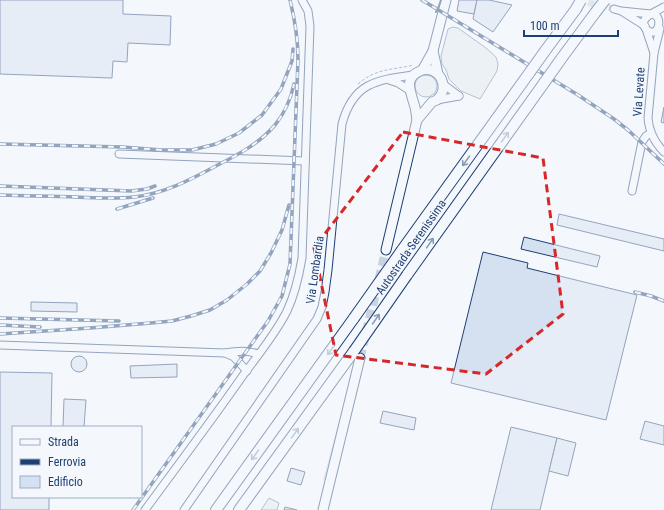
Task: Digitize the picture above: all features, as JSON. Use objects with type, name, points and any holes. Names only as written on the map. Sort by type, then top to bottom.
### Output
[{"type":"highway","name":"Autostrada Serenissima","points":[[216,510],[581,0]]},
{"type":"highway","name":"Autostrada Serenissima","points":[[239,510],[357,354],[407,275],[561,59],[605,0]]},
{"type":"main road","points":[[417,120],[422,112],[441,95],[443,90],[443,84],[438,74],[433,51],[446,0]]},
{"type":"main road","points":[[386,250],[417,120],[416,108],[410,93],[410,80],[413,75],[418,72],[419,67],[433,51]]},
{"type":"main road","points":[[419,67],[434,71],[438,74]]},
{"type":"main road","points":[[410,93],[421,103],[427,104],[435,101]]},
{"type":"main road","points":[[323,510],[357,354]]},
{"type":"street","points":[[145,510],[247,371],[274,331],[287,311],[299,277],[302,258],[310,26],[308,11],[302,0]]},
{"type":"street","points":[[645,27],[645,19],[664,8]]},
{"type":"street","points":[[618,10],[652,14],[658,15],[662,22],[656,31],[653,32],[648,31],[645,27],[618,10]]},
{"type":"street","name":"Via Levate","points":[[662,22],[654,53],[648,122],[651,133],[664,152]]},
{"type":"street","name":"Via Levate","points":[[645,27],[654,53]]},
{"type":"street","name":"Via Lombardia","points":[[184,510],[310,329],[320,312],[324,298],[328,270],[342,124],[346,109],[357,94],[372,83],[413,75]]},
{"type":"street","points":[[381,81],[394,81],[410,93]]},
{"type":"street","points":[[435,101],[459,96],[443,84]]},
{"type":"street","points":[[632,191],[642,142],[646,136],[651,133]]},
{"type":"street","points":[[119,154],[305,161]]},
{"type":"street","points":[[0,345],[225,353],[239,351],[258,354]]},
{"type":"street","points":[[225,353],[234,357],[247,371]]},
{"type":"path","points":[[356,86],[362,80],[384,70],[419,67]]},
{"type":"highlighted area","points":[[403,132],[543,158],[563,314],[486,374],[336,355],[314,248]]},
{"type":"shaded area","points":[[453,27],[458,28],[496,57],[498,64],[497,71],[480,99],[461,91],[449,79],[442,64],[441,56],[448,29]]},
{"type":"shaded area","points":[[426,75],[434,78],[437,86],[434,94],[426,97],[418,94],[415,86],[418,78]]},
{"type":"shaded area","points":[[269,498],[279,503],[277,510],[261,510]]},
{"type":"building","points":[[0,0],[123,0],[123,14],[171,16],[170,45],[128,43],[127,62],[113,61],[112,78],[0,74]]},
{"type":"building","points":[[459,0],[477,0],[474,14],[457,11]]},
{"type":"building","points":[[477,0],[489,0],[512,5],[493,32],[473,19]]},
{"type":"building","points":[[664,107],[664,123],[661,122]]},
{"type":"building","points":[[559,214],[664,239],[664,251],[557,225]]},
{"type":"building","points":[[524,237],[600,256],[597,267],[521,249]]},
{"type":"building","points":[[483,252],[528,263],[527,268],[637,295],[606,420],[451,383]]},
{"type":"building","points":[[31,302],[77,303],[77,312],[31,311]]},
{"type":"building","points":[[79,356],[86,361],[87,364],[82,371],[79,372],[72,367],[71,364],[76,357]]},
{"type":"building","points":[[177,364],[177,377],[131,378],[130,366]]},
{"type":"building","points":[[0,372],[52,373],[51,426],[12,426],[12,498],[49,498],[49,510],[0,510]]},
{"type":"building","points":[[64,399],[86,400],[84,426],[63,426]]},
{"type":"building","points":[[383,411],[416,418],[414,430],[380,423]]},
{"type":"building","points":[[645,421],[664,426],[664,445],[640,439]]},
{"type":"building","points":[[511,427],[557,438],[540,510],[491,510]]},
{"type":"building","points":[[557,438],[576,443],[568,476],[549,471]]},
{"type":"building","points":[[291,468],[305,472],[301,485],[287,481]]},
{"type":"building","points":[[285,507],[297,510],[284,510]]},
{"type":"waterway","points":[[324,480],[340,421]]},
{"type":"tunnel","points":[[578,0],[614,9]]},
{"type":"tunnel","points":[[360,358],[386,250]]},
{"type":"railway","points":[[142,497],[268,321],[282,296],[290,264],[298,60],[296,30],[290,0]]},
{"type":"railway","points":[[422,0],[578,95],[614,119],[664,164]]},
{"type":"railway","points":[[0,144],[122,147],[162,150],[192,150],[216,144],[239,133],[262,115],[281,89],[292,61],[293,49]]},
{"type":"railway","points":[[0,195],[119,198],[134,197],[166,190],[232,158],[262,138],[275,125],[284,111],[294,84]]},
{"type":"railway","points":[[0,186],[131,191],[147,189],[155,186]]},
{"type":"railway","points":[[117,209],[153,198]]},
{"type":"railway","points":[[0,334],[172,321],[210,310],[227,300],[260,271],[282,230],[289,205]]},
{"type":"railway","points":[[635,292],[664,301]]},
{"type":"railway","points":[[0,318],[119,321]]},
{"type":"railway","points":[[0,325],[40,327]]},
{"type":"railway","points":[[133,510],[142,498]]},
{"type":"wall","points":[[436,12],[441,0]]}]
